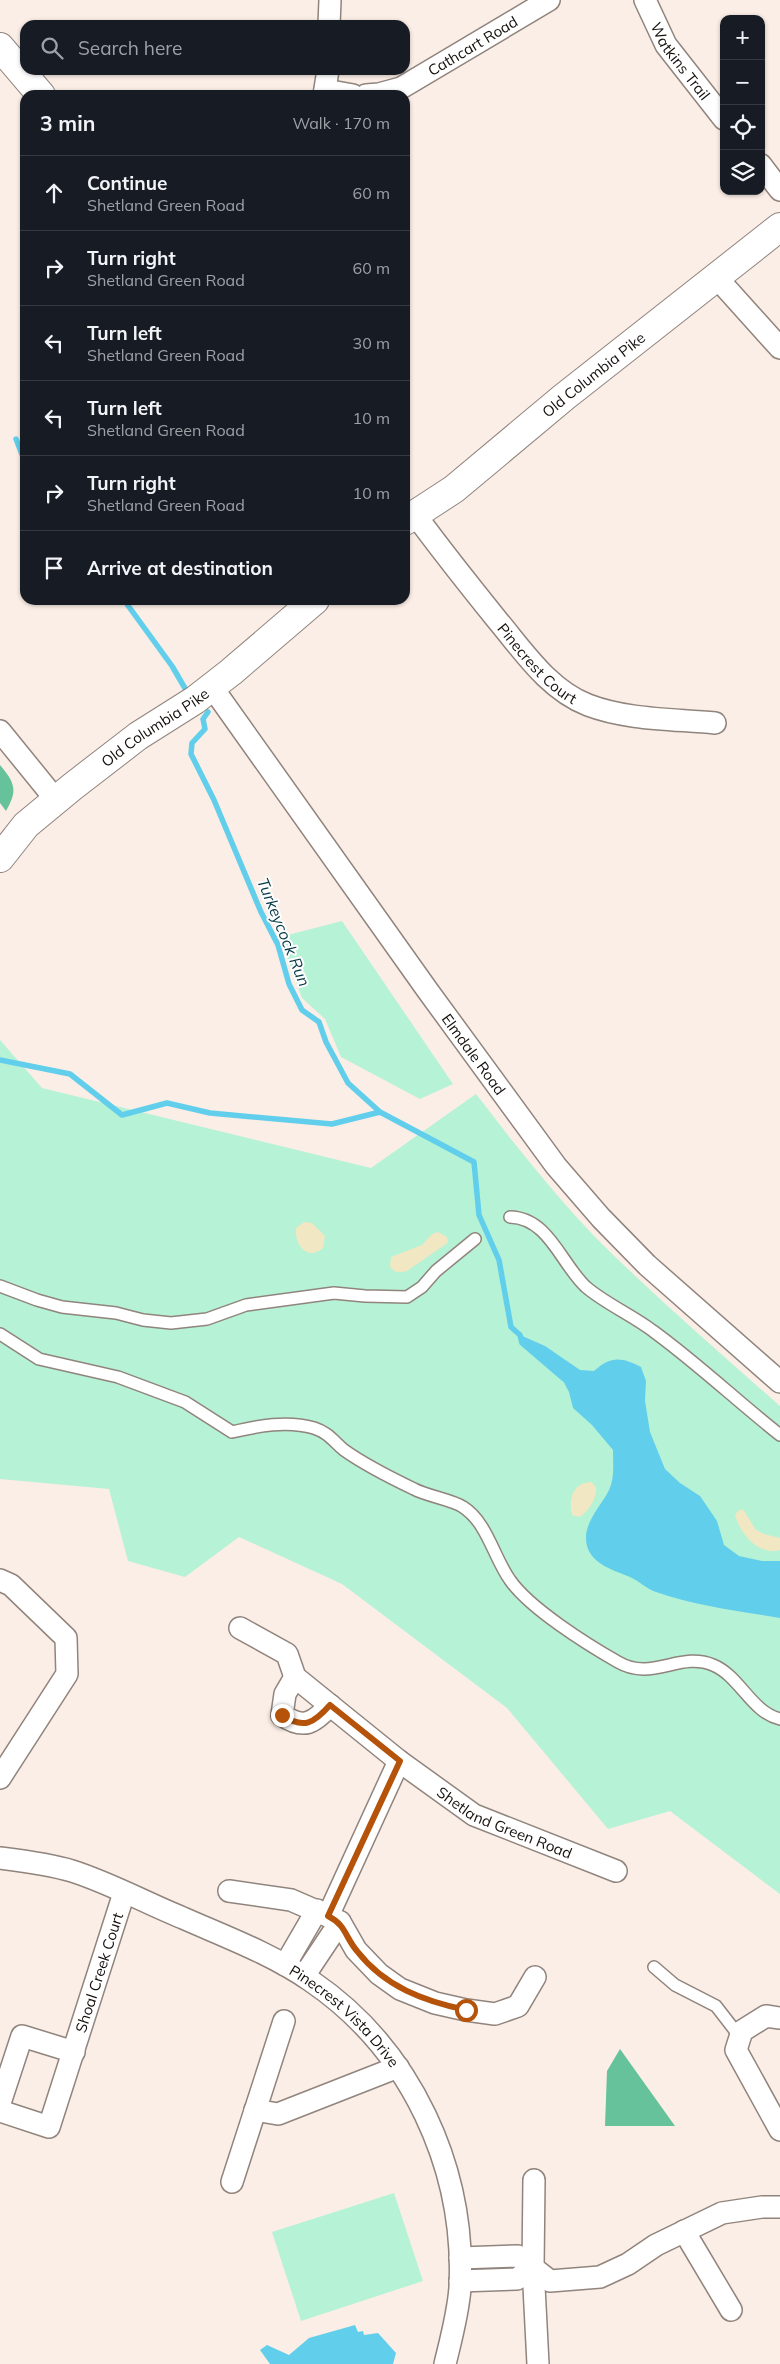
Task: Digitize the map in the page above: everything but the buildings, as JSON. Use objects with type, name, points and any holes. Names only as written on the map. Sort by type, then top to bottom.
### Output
[{"type":"street","points":[[329,20],[330,0]]},
{"type":"street","name":"Cathcart Road","points":[[394,90],[401,88],[549,0]]},
{"type":"street","name":"Watkins Trail","points":[[645,0],[666,45],[720,114]]},
{"type":"street","points":[[0,47],[20,70]]},
{"type":"street","points":[[24,75],[37,90]]},
{"type":"street","points":[[326,85],[340,90]]},
{"type":"street","points":[[765,170],[780,190]]},
{"type":"street","name":"Old Columbia Pike","points":[[410,517],[454,489],[564,397],[780,228]]},
{"type":"street","points":[[717,278],[780,348]]},
{"type":"street","name":"Pinecrest Court","points":[[410,517],[455,568],[533,663],[568,694],[587,705],[612,713],[715,723]]},
{"type":"street","name":"Old Columbia Pike","points":[[0,858],[22,829],[56,800],[127,744],[212,687],[309,605]]},
{"type":"street","name":"Elmdale Road","points":[[212,687],[428,991],[556,1166],[601,1218],[647,1265],[779,1380]]},
{"type":"street","points":[[0,731],[56,800]]},
{"type":"street","points":[[0,1580],[11,1584],[66,1638],[67,1674],[0,1778]]},
{"type":"street","points":[[240,1628],[287,1654],[295,1677],[285,1694],[282,1715],[293,1722],[308,1723],[318,1718],[330,1705]]},
{"type":"street","name":"Shetland Green Road","points":[[295,1677],[400,1761],[474,1815],[616,1871]]},
{"type":"street","points":[[304,1976],[328,1916],[400,1761]]},
{"type":"street","name":"Pinecrest Vista Drive","points":[[0,1858],[72,1871],[103,1882],[285,1964],[342,2004],[366,2028],[398,2067],[412,2089],[434,2132],[447,2169],[456,2210],[460,2280],[454,2327],[445,2364]]},
{"type":"street","points":[[229,1891],[291,1900],[328,1916],[379,1974],[400,1989],[434,2003],[495,2014],[518,2006],[535,1977]]},
{"type":"street","name":"Shoal Creek Court","points":[[0,2112],[49,2127],[124,1893]]},
{"type":"street","points":[[285,1964],[328,1916]]},
{"type":"street","points":[[778,2120],[736,2050],[742,2031],[766,2016],[780,2018]]},
{"type":"street","points":[[232,2182],[284,2021]]},
{"type":"street","name":"Shoal Creek Court","points":[[0,2104],[22,2036],[74,2052]]},
{"type":"street","points":[[255,2110],[278,2114],[398,2067]]},
{"type":"street","points":[[534,2180],[534,2267],[538,2364]]},
{"type":"street","points":[[460,2258],[518,2256],[550,2281],[600,2277],[628,2264],[656,2245],[722,2213],[762,2207],[780,2207]]},
{"type":"street","points":[[684,2231],[731,2310]]},
{"type":"street","points":[[460,2280],[517,2279],[534,2267]]},
{"type":"lane","points":[[510,1217],[523,1218],[530,1222],[546,1236],[586,1286],[652,1330],[780,1435]]},
{"type":"lane","points":[[0,1286],[62,1307],[116,1313],[143,1320],[171,1323],[207,1319],[246,1305],[334,1293],[407,1297],[422,1287],[436,1271],[475,1239]]},
{"type":"lane","points":[[0,1334],[39,1359],[118,1377],[186,1402],[232,1432],[258,1426],[285,1424],[314,1428],[333,1437],[343,1448],[414,1490],[463,1507],[477,1521],[510,1580],[523,1596],[594,1649],[632,1670],[644,1671],[682,1662],[713,1665],[732,1677],[752,1700],[772,1717],[780,1719]]},
{"type":"lane","points":[[654,1967],[675,1986],[716,2006],[740,2038]]},
{"type":"green space","points":[[0,765],[12,782],[13,787],[10,804],[6,811],[0,803]]},
{"type":"green space","points":[[342,921],[453,1084],[420,1099],[341,1057],[325,1019],[302,998],[280,937]]},
{"type":"green space","points":[[0,1040],[42,1088],[371,1168],[476,1094],[553,1190],[603,1245],[668,1307],[780,1406],[780,1894],[670,1811],[608,1829],[507,1708],[342,1584],[239,1537],[185,1577],[128,1561],[109,1489],[0,1479]]},
{"type":"green space","points":[[620,2049],[675,2126],[605,2126],[607,2071]]},
{"type":"green space","points":[[394,2193],[423,2281],[301,2321],[272,2232]]},
{"type":"sand","points":[[304,1222],[312,1223],[325,1236],[323,1248],[317,1252],[307,1252],[299,1245],[296,1228]]},
{"type":"sand","points":[[438,1232],[447,1237],[448,1242],[446,1244],[407,1271],[398,1272],[390,1267],[391,1257],[422,1245],[432,1234]]},
{"type":"sand","points":[[591,1482],[596,1487],[592,1504],[580,1517],[572,1515],[571,1503],[573,1493],[580,1485]]},
{"type":"sand","points":[[743,1509],[756,1530],[780,1538],[780,1550],[765,1550],[758,1547],[746,1536],[735,1515]]},
{"type":"water","points":[[520,1335],[545,1346],[580,1370],[594,1371],[606,1363],[616,1360],[628,1361],[641,1367],[646,1381],[645,1401],[650,1432],[665,1469],[680,1483],[700,1496],[717,1521],[724,1545],[739,1556],[762,1561],[780,1561],[780,1618],[702,1605],[671,1597],[649,1589],[594,1558],[587,1545],[587,1530],[612,1482],[613,1450],[592,1425],[573,1408],[569,1392],[560,1375],[522,1343]]},
{"type":"water","points":[[355,2325],[358,2332],[363,2331],[364,2335],[378,2333],[396,2353],[393,2364],[270,2364],[260,2350],[267,2345],[289,2355],[309,2338]]},
{"type":"waterway","name":"Turkeycock Run","points":[[16,439],[20,449]]},
{"type":"waterway","name":"Turkeycock Run","points":[[128,605],[172,666],[186,690]]},
{"type":"waterway","name":"Turkeycock Run","points":[[208,712],[203,719],[205,729],[192,743],[191,754],[214,800],[261,912],[278,945],[289,984],[302,1010],[319,1022],[326,1042],[348,1083],[380,1112],[474,1162],[479,1215],[499,1260],[511,1327],[520,1335],[522,1343],[564,1379]]},
{"type":"waterway","name":"Turkeycock Run","points":[[0,1060],[70,1074],[122,1115],[167,1103],[210,1113],[332,1124],[380,1112]]},
{"type":"route","points":[[282,1715],[293,1722],[308,1723],[318,1718],[330,1705],[400,1761],[328,1916],[340,1922],[356,1950],[379,1974],[400,1989],[434,2003],[466,2010]]}]
